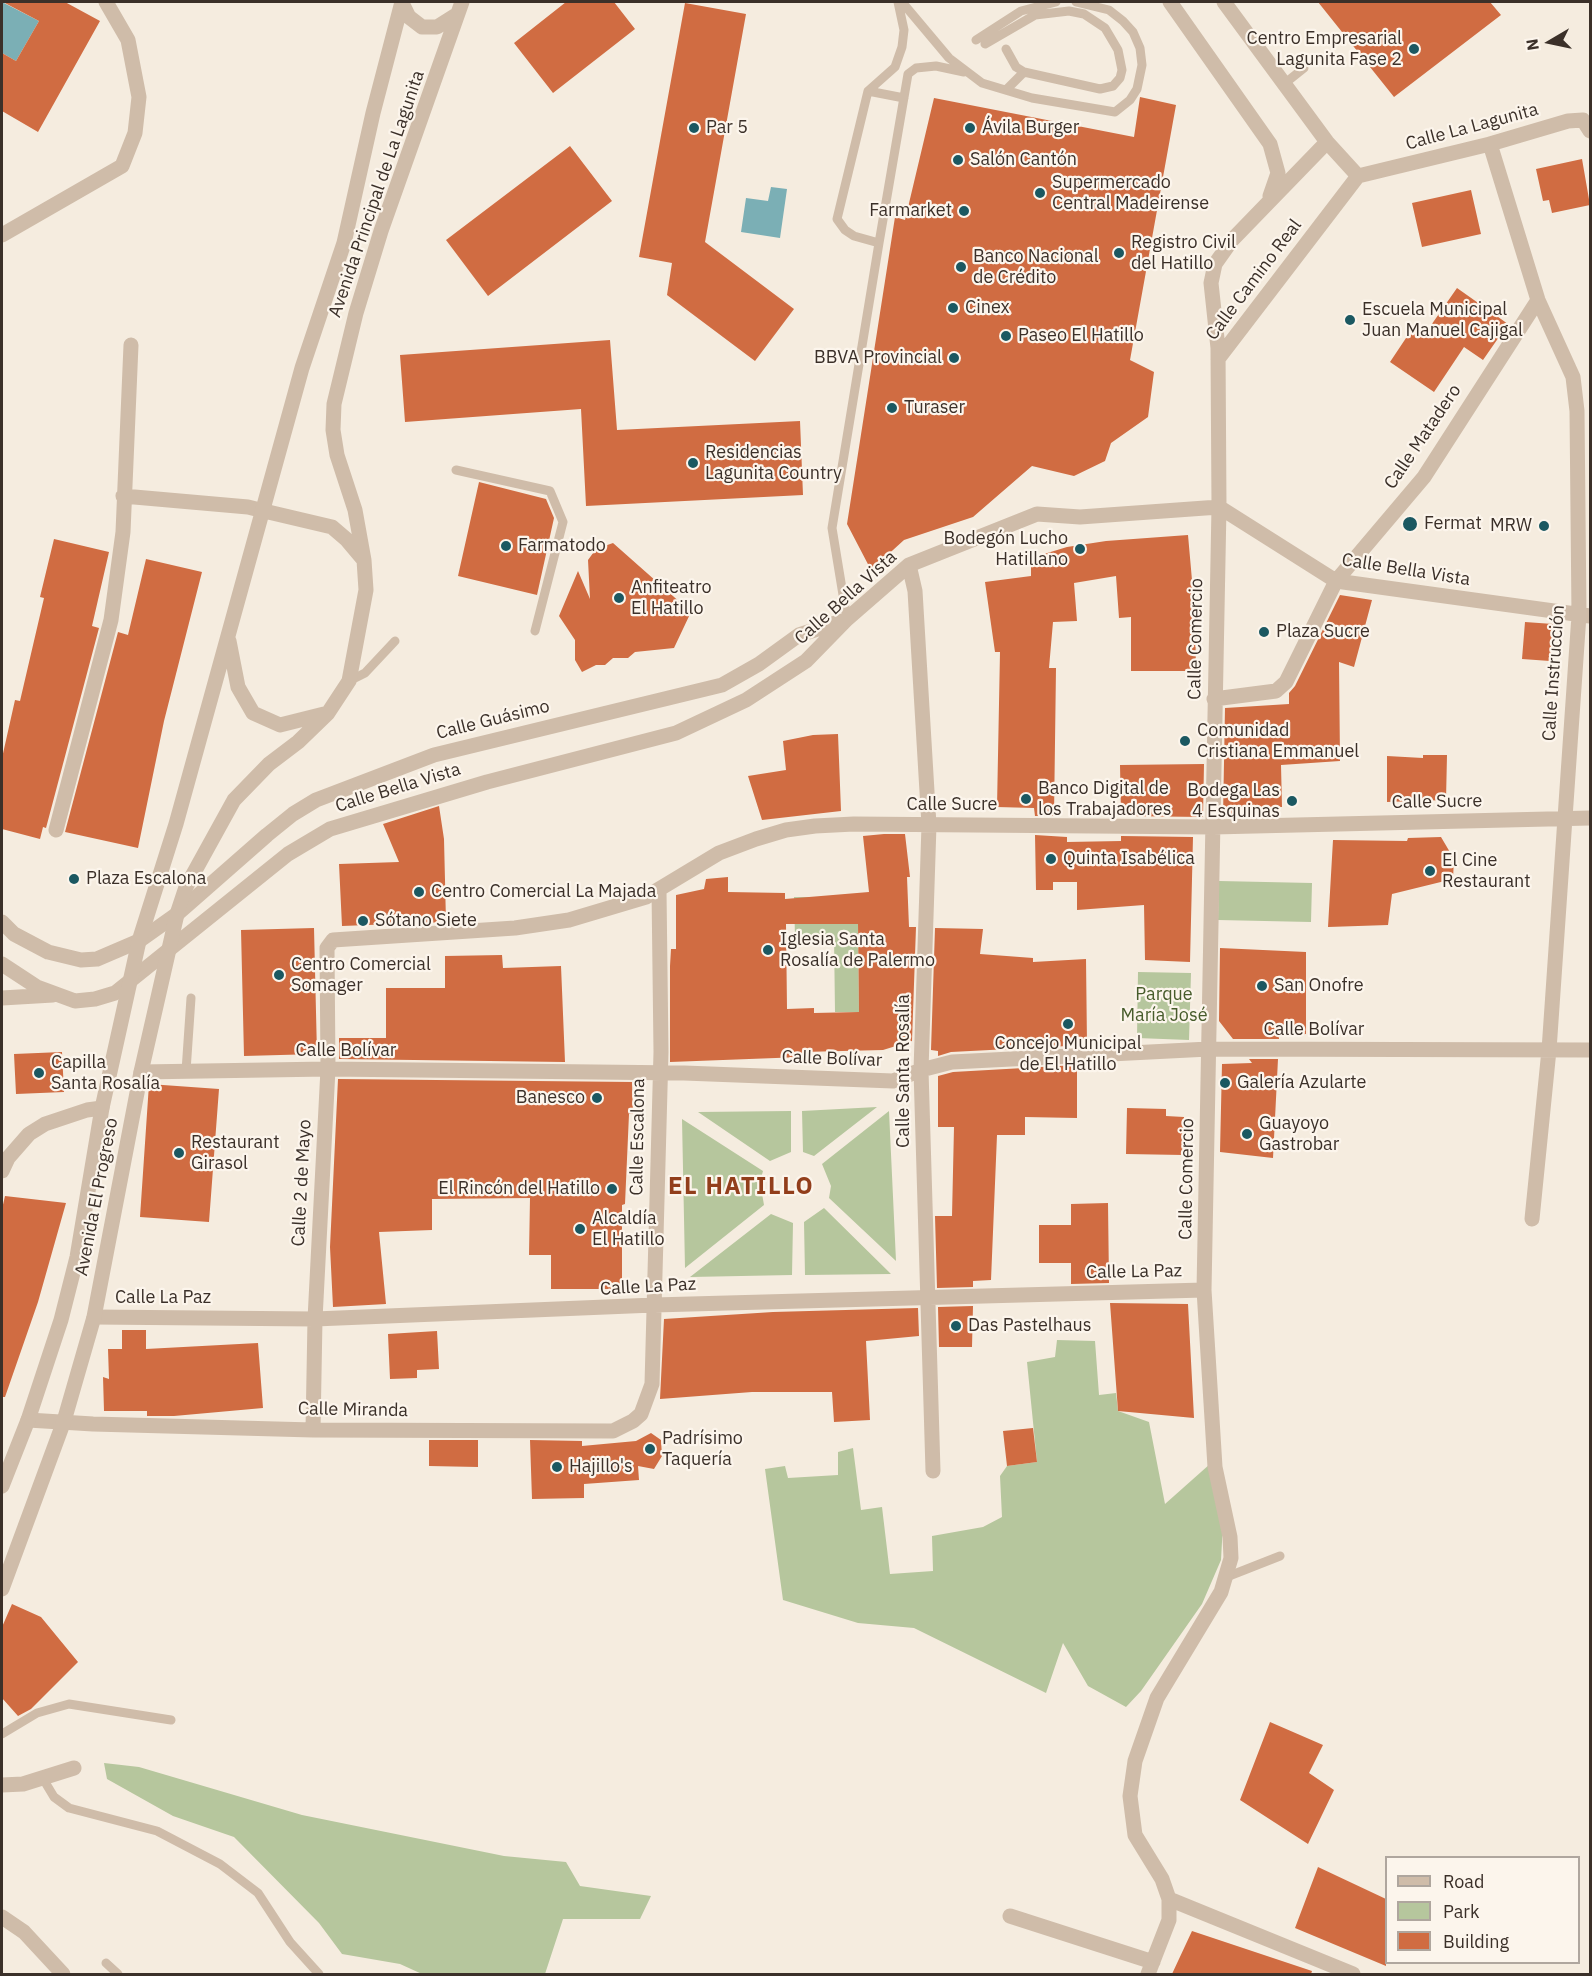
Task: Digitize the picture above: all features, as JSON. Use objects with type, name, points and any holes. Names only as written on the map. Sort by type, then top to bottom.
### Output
[{"type":"street","points":[[2,235],[122,166],[135,133],[139,97],[128,40],[106,2]]},
{"type":"street","points":[[402,2],[409,17],[422,27],[437,27],[459,8]]},
{"type":"street","name":"Avenida Principal de La Lagunita","points":[[228,638],[302,368],[344,243],[373,113],[402,2]]},
{"type":"street","name":"Calle Camino Real","points":[[1170,2],[1270,144],[1278,172],[1274,190],[1267,202]]},
{"type":"street","points":[[1224,2],[1327,142],[1358,176]]},
{"type":"street","name":"Avenida Principal de La Lagunita","points":[[328,713],[349,681],[366,590],[364,560],[355,510],[337,455],[333,430],[334,404],[356,313],[381,231],[449,43],[459,8]]},
{"type":"street","name":"Calle La Lagunita","points":[[1358,176],[1490,144],[1568,121],[1583,120],[1590,131]]},
{"type":"street","name":"Calle Camino Real","points":[[1218,359],[1211,283],[1215,264],[1232,240],[1327,142]]},
{"type":"street","name":"Calle Instrucción","points":[[1490,144],[1538,300],[1573,377],[1577,411],[1585,615],[1564,818],[1549,1050],[1532,1219]]},
{"type":"street","name":"Calle Camino Real","points":[[1218,359],[1358,176]]},
{"type":"street","name":"Calle Matadero","points":[[1214,699],[1276,692],[1286,682],[1336,581],[1424,477],[1538,300]]},
{"type":"street","points":[[56,830],[111,620],[123,532],[131,345]]},
{"type":"street","name":"Calle Comercio","points":[[1169,1899],[1162,1879],[1135,1835],[1130,1796],[1135,1761],[1157,1698],[1221,1592],[1231,1557],[1230,1537],[1215,1467],[1204,1290],[1219,507],[1218,359]]},
{"type":"street","points":[[123,496],[248,507],[332,527],[364,560]]},
{"type":"street","name":"Calle Bella Vista","points":[[56,994],[75,1001],[95,999],[116,993],[288,854],[330,829],[487,782],[676,734],[746,700],[806,661],[847,619],[909,565],[1037,514],[1080,517],[1219,507],[1336,581],[1585,615]]},
{"type":"street","name":"Calle Santa Rosalía","points":[[909,565],[915,591],[929,825],[921,1070],[933,1471]]},
{"type":"street","name":"Calle Guásimo","points":[[2,922],[14,934],[48,952],[81,960],[97,959],[139,941],[177,914],[276,828],[316,800],[434,755],[722,686],[759,664],[799,635],[847,619]]},
{"type":"street","points":[[228,638],[238,687],[253,713],[280,725],[328,713]]},
{"type":"street","name":"Avenida El Progreso","points":[[2,1486],[28,1420],[61,1320],[77,1257],[102,1108],[139,941],[176,824],[228,638]]},
{"type":"street","name":"Avenida El Progreso","points":[[2,1589],[64,1421],[94,1317],[141,1072],[177,914],[195,868],[234,800],[269,764],[298,742],[328,713]]},
{"type":"street","name":"Calle Sucre","points":[[333,940],[515,928],[569,920],[646,897],[719,853],[786,830],[854,824],[1213,827],[1590,818]]},
{"type":"street","name":"Calle Escalona","points":[[652,1384],[659,1073],[658,890]]},
{"type":"street","name":"Calle 2 de Mayo","points":[[313,1430],[315,1319],[328,1069],[327,948],[333,940]]},
{"type":"street","points":[[2,964],[56,994]]},
{"type":"street","points":[[2,998],[56,994]]},
{"type":"street","name":"Calle Bolívar","points":[[141,1072],[328,1069],[659,1073],[893,1081],[921,1070],[952,1062],[1209,1049],[1590,1050]]},
{"type":"street","points":[[2,1171],[8,1158],[29,1134],[45,1124],[87,1110],[102,1108]]},
{"type":"street","name":"Calle La Paz","points":[[94,1317],[315,1319],[654,1305],[1204,1290]]},
{"type":"street","name":"Calle Miranda","points":[[28,1420],[313,1430],[613,1431],[641,1414],[652,1384]]},
{"type":"street","points":[[2,1785],[23,1784],[74,1768]]},
{"type":"street","points":[[1010,1916],[1150,1968],[1168,1920],[1169,1899],[1353,1974]]},
{"type":"street","points":[[2,1917],[24,1932],[63,1974]]},
{"type":"lane","points":[[900,2],[964,72],[982,83],[1032,98],[1115,112],[1130,100],[1137,89],[1142,65],[1140,48],[1133,32],[1109,10],[1082,2]]},
{"type":"lane","points":[[879,243],[854,236],[845,230],[837,219],[867,91],[896,67],[902,47],[904,30],[900,2]]},
{"type":"lane","points":[[1006,49],[1016,67],[1024,72],[1100,89],[1113,86],[1120,78],[1122,70],[1118,50],[1105,28],[1084,14],[1070,11],[1035,15],[980,42],[1021,11],[1056,2]]},
{"type":"lane","points":[[847,619],[832,528],[908,74],[916,68],[936,66],[964,72]]},
{"type":"lane","points":[[1284,84],[1304,68]]},
{"type":"lane","points":[[1006,90],[1024,72]]},
{"type":"lane","points":[[867,91],[904,98]]},
{"type":"lane","points":[[456,470],[550,491],[563,522],[535,631]]},
{"type":"lane","points":[[349,681],[365,673],[395,641]]},
{"type":"lane","points":[[186,1071],[191,998]]},
{"type":"lane","points":[[1224,1578],[1280,1556]]},
{"type":"lane","points":[[2,1734],[37,1713],[69,1704],[171,1720]]},
{"type":"lane","points":[[42,1777],[54,1797],[69,1808],[157,1831],[220,1864],[258,1893],[290,1942],[319,1974]]},
{"type":"lane","points":[[106,1963],[118,1974]]},
{"type":"green space","points":[[1219,881],[1312,883],[1311,922],[1218,920]]},
{"type":"green space","points":[[794,897],[814,897],[815,924],[858,924],[859,1012],[835,1012],[834,936],[795,937]]},
{"type":"green space","name":"Parque María José","points":[[1138,972],[1191,973],[1189,1040],[1137,1038]]},
{"type":"green space","points":[[877,1107],[814,1156],[803,1152],[802,1111]]},
{"type":"green space","points":[[791,1111],[791,1152],[770,1161],[698,1112]]},
{"type":"green space","points":[[889,1111],[896,1261],[829,1198],[831,1186],[822,1164]]},
{"type":"green space","points":[[682,1119],[763,1171],[760,1182],[764,1205],[685,1268]]},
{"type":"green space","points":[[824,1208],[891,1274],[805,1275],[804,1222]]},
{"type":"green space","points":[[771,1214],[793,1223],[792,1275],[690,1277]]},
{"type":"green space","points":[[1057,1340],[1095,1341],[1099,1395],[1116,1393],[1118,1411],[1149,1422],[1165,1504],[1210,1464],[1223,1523],[1221,1560],[1202,1604],[1141,1691],[1126,1707],[1088,1686],[1063,1643],[1046,1693],[914,1628],[858,1623],[783,1600],[765,1469],[785,1466],[788,1478],[838,1475],[838,1452],[853,1448],[861,1510],[882,1507],[890,1574],[933,1571],[932,1536],[983,1527],[1002,1517],[1000,1476],[1007,1466],[1037,1462],[1027,1362],[1055,1357]]},
{"type":"green space","points":[[104,1763],[139,1767],[302,1815],[504,1856],[566,1862],[580,1886],[651,1896],[640,1919],[563,1919],[545,1974],[422,1974],[400,1964],[342,1954],[319,1923],[234,1837],[173,1816],[107,1779]]},
{"type":"water","points":[[2,2],[39,21],[16,61],[2,53]]},
{"type":"water","points":[[771,187],[787,189],[780,238],[741,232],[746,198],[768,201]]},
{"type":"building","points":[[3,2],[65,2],[100,21],[38,132],[2,111],[2,53],[16,61],[39,21]]},
{"type":"building","points":[[566,2],[614,2],[635,29],[553,93],[514,43]]},
{"type":"building","name":"Centro Empresarial Lagunita Fase 2","points":[[1318,2],[1490,2],[1501,15],[1394,97]]},
{"type":"building","name":"Par 5","points":[[685,3],[746,14],[705,242],[794,309],[755,361],[667,295],[672,263],[639,257]]},
{"type":"building","name":"Paseo El Hatillo","points":[[1140,97],[1176,105],[1130,360],[1154,372],[1148,417],[1111,443],[1105,461],[1074,476],[1032,466],[973,517],[904,540],[871,570],[847,524],[895,217],[905,220],[934,98],[1134,137]]},
{"type":"building","points":[[570,146],[612,201],[488,296],[446,240]]},
{"type":"building","points":[[1582,159],[1590,205],[1552,213],[1549,200],[1543,201],[1536,169]]},
{"type":"building","points":[[1471,190],[1481,234],[1422,247],[1412,203]]},
{"type":"building","points":[[1457,288],[1508,324],[1483,360],[1464,347],[1434,392],[1390,362],[1416,323],[1427,331]]},
{"type":"building","points":[[610,340],[617,430],[800,421],[803,495],[586,506],[581,409],[405,422],[400,355]]},
{"type":"building","name":"Farmatodo","points":[[479,482],[546,499],[554,518],[537,595],[458,576]]},
{"type":"building","points":[[1188,535],[1195,614],[1196,671],[1131,671],[1131,617],[1119,618],[1116,576],[1074,583],[1077,621],[1053,622],[1049,668],[1056,668],[1054,816],[1035,816],[1034,808],[997,807],[1000,652],[995,652],[985,582],[1031,576],[1031,558],[1067,547],[1106,541]]},
{"type":"building","points":[[54,539],[109,552],[92,626],[99,628],[46,828],[43,827],[40,839],[2,829],[2,758],[15,700],[20,701],[44,598],[40,597]]},
{"type":"building","name":"Anfiteatro El Hatillo","points":[[613,543],[691,612],[674,648],[635,652],[628,658],[613,658],[605,665],[596,665],[582,672],[575,660],[575,640],[559,616],[578,571],[590,599],[588,560],[596,549]]},
{"type":"building","points":[[146,559],[202,572],[164,721],[138,848],[65,832],[118,632],[128,635]]},
{"type":"building","points":[[1340,595],[1372,600],[1354,667],[1339,662],[1340,761],[1281,765],[1282,807],[1241,809],[1241,817],[1223,817],[1225,708],[1289,704],[1289,693],[1295,686]]},
{"type":"building","points":[[1525,622],[1553,624],[1550,661],[1522,659]]},
{"type":"building","points":[[838,734],[841,811],[762,820],[748,776],[786,770],[783,741],[813,735]]},
{"type":"building","points":[[1423,755],[1447,755],[1446,800],[1387,802],[1387,756],[1423,758]]},
{"type":"building","points":[[1204,764],[1203,817],[1121,816],[1120,765]]},
{"type":"building","points":[[439,806],[444,839],[446,922],[342,926],[339,864],[399,862],[383,824]]},
{"type":"building","points":[[905,834],[910,877],[907,877],[909,927],[916,927],[912,1041],[883,1050],[802,1052],[802,1057],[670,1062],[670,966],[671,949],[676,949],[676,895],[704,889],[706,879],[728,877],[728,892],[785,893],[785,899],[869,892],[863,836]],"holes":[[[786,924],[858,924],[859,1012],[814,1013],[814,1008],[787,1009]]]},
{"type":"building","points":[[1035,835],[1067,837],[1067,842],[1121,841],[1121,836],[1193,837],[1190,962],[1145,960],[1144,905],[1077,910],[1077,882],[1053,882],[1053,890],[1036,890]]},
{"type":"building","points":[[1441,837],[1454,859],[1453,879],[1392,894],[1388,925],[1328,927],[1333,840],[1407,841],[1408,838]]},
{"type":"building","name":"Centro Comercial Somager","points":[[314,928],[317,1054],[244,1056],[241,930]]},
{"type":"building","points":[[935,928],[983,929],[980,954],[1033,958],[1033,962],[1086,959],[1087,1045],[951,1052],[938,1056],[938,1051],[931,1050]]},
{"type":"building","name":"San Onofre","points":[[1220,948],[1306,952],[1306,1034],[1279,1036],[1279,1039],[1233,1039],[1219,1021]]},
{"type":"building","points":[[502,955],[503,968],[561,966],[565,1062],[339,1059],[339,1038],[386,1038],[386,988],[445,988],[445,956]]},
{"type":"building","name":"Capilla Santa Rosalía","points":[[62,1052],[64,1092],[16,1094],[14,1054]]},
{"type":"building","points":[[1249,1059],[1278,1059],[1273,1158],[1220,1152],[1222,1064],[1252,1063]]},
{"type":"building","points":[[1077,1065],[1077,1118],[1025,1117],[1025,1135],[997,1135],[991,1280],[973,1281],[973,1287],[937,1288],[935,1216],[952,1216],[954,1127],[938,1127],[938,1076],[953,1072]]},
{"type":"building","points":[[338,1079],[632,1082],[633,1114],[629,1114],[625,1204],[622,1205],[622,1289],[551,1289],[551,1255],[529,1255],[530,1198],[432,1199],[432,1230],[379,1232],[386,1304],[333,1307],[330,1247]]},
{"type":"building","name":"Restaurant Girasol","points":[[149,1084],[219,1089],[209,1222],[140,1217]]},
{"type":"building","points":[[1127,1108],[1166,1109],[1166,1116],[1184,1117],[1183,1155],[1126,1154]]},
{"type":"building","points":[[5,1196],[66,1203],[38,1302],[5,1397],[2,1397],[2,1209]]},
{"type":"building","points":[[1108,1203],[1109,1283],[1071,1284],[1071,1263],[1039,1263],[1039,1225],[1071,1225],[1071,1204]]},
{"type":"building","points":[[1110,1303],[1188,1304],[1194,1418],[1118,1411]]},
{"type":"building","name":"Das Pastelhaus","points":[[973,1306],[972,1347],[939,1347],[938,1307]]},
{"type":"building","points":[[918,1308],[919,1336],[866,1341],[870,1420],[834,1422],[832,1392],[752,1392],[660,1399],[664,1319],[773,1312]]},
{"type":"building","points":[[122,1330],[146,1330],[146,1349],[258,1343],[263,1408],[174,1416],[147,1416],[147,1411],[104,1411],[103,1377],[109,1379],[108,1349],[122,1349]]},
{"type":"building","points":[[437,1331],[439,1369],[417,1370],[417,1378],[390,1379],[388,1334]]},
{"type":"building","points":[[1033,1428],[1037,1462],[1007,1466],[1003,1431]]},
{"type":"building","points":[[651,1433],[661,1440],[662,1456],[654,1469],[638,1466],[639,1480],[584,1484],[584,1498],[532,1499],[530,1440],[582,1441],[582,1446],[636,1441]]},
{"type":"building","points":[[429,1440],[478,1440],[478,1467],[429,1466]]},
{"type":"building","points":[[12,1604],[41,1617],[78,1662],[31,1709],[18,1716],[2,1698],[2,1627]]},
{"type":"building","points":[[1270,1722],[1323,1745],[1309,1773],[1334,1790],[1308,1844],[1240,1800]]},
{"type":"building","points":[[1318,1867],[1385,1899],[1386,1966],[1295,1928]]},
{"type":"building","points":[[1192,1931],[1312,1971],[1311,1974],[1172,1974]]},
{"type":"place","name":"Centro Empresarial Lagunita Fase 2","points":[[1414,49]]},
{"type":"place","name":"Par 5","points":[[694,128]]},
{"type":"place","name":"Ávila Burger","points":[[970,128]]},
{"type":"place","name":"Salón Cantón","points":[[958,160]]},
{"type":"place","name":"Supermercado Central Madeirense","points":[[1040,193]]},
{"type":"place","name":"Farmarket","points":[[964,211]]},
{"type":"place","name":"Registro Civil del Hatillo","points":[[1119,253]]},
{"type":"place","name":"Banco Nacional de Crédito","points":[[961,267]]},
{"type":"place","name":"Cinex","points":[[953,308]]},
{"type":"place","name":"Escuela Municipal Juan Manuel Cajigal","points":[[1350,320]]},
{"type":"place","name":"Paseo El Hatillo","points":[[1006,336]]},
{"type":"place","name":"BBVA Provincial","points":[[954,358]]},
{"type":"place","name":"Turaser","points":[[892,408]]},
{"type":"place","name":"Residencias Lagunita Country","points":[[693,463]]},
{"type":"place","name":"Fermat","points":[[1410,524]]},
{"type":"place","name":"MRW","points":[[1544,526]]},
{"type":"place","name":"Farmatodo","points":[[506,546]]},
{"type":"place","name":"Bodegón Lucho Hatillano","points":[[1080,549]]},
{"type":"place","name":"Anfiteatro El Hatillo","points":[[619,598]]},
{"type":"place","name":"Plaza Sucre","points":[[1264,632]]},
{"type":"place","name":"Comunidad Cristiana Emmanuel","points":[[1185,741]]},
{"type":"place","name":"Banco Digital de los Trabajadores","points":[[1026,799]]},
{"type":"place","name":"Bodega Las 4 Esquinas","points":[[1292,801]]},
{"type":"place","name":"Quinta Isabélica","points":[[1051,859]]},
{"type":"place","name":"El Cine Restaurant","points":[[1430,871]]},
{"type":"place","name":"Plaza Escalona","points":[[74,879]]},
{"type":"place","name":"Centro Comercial La Majada","points":[[419,892]]},
{"type":"place","name":"Sótano Siete","points":[[363,921]]},
{"type":"place","name":"Iglesia Santa Rosalía de Palermo","points":[[768,950]]},
{"type":"place","name":"Centro Comercial Somager","points":[[279,975]]},
{"type":"place","name":"San Onofre","points":[[1262,986]]},
{"type":"place","name":"Concejo Municipal de El Hatillo","points":[[1068,1024]]},
{"type":"place","name":"Capilla Santa Rosalía","points":[[39,1073]]},
{"type":"place","name":"Galería Azularte","points":[[1225,1083]]},
{"type":"place","name":"Banesco","points":[[597,1098]]},
{"type":"place","name":"Guayoyo Gastrobar","points":[[1247,1134]]},
{"type":"place","name":"Restaurant Girasol","points":[[179,1153]]},
{"type":"place","name":"El Rincón del Hatillo","points":[[612,1189]]},
{"type":"place","name":"Alcaldía El Hatillo","points":[[580,1229]]},
{"type":"place","name":"Das Pastelhaus","points":[[956,1326]]},
{"type":"place","name":"Padrísimo Taquería","points":[[650,1449]]},
{"type":"place","name":"Hajillo's","points":[[557,1467]]},
{"type":"district","name":"EL HATILLO","points":[[741,1187]]}]
